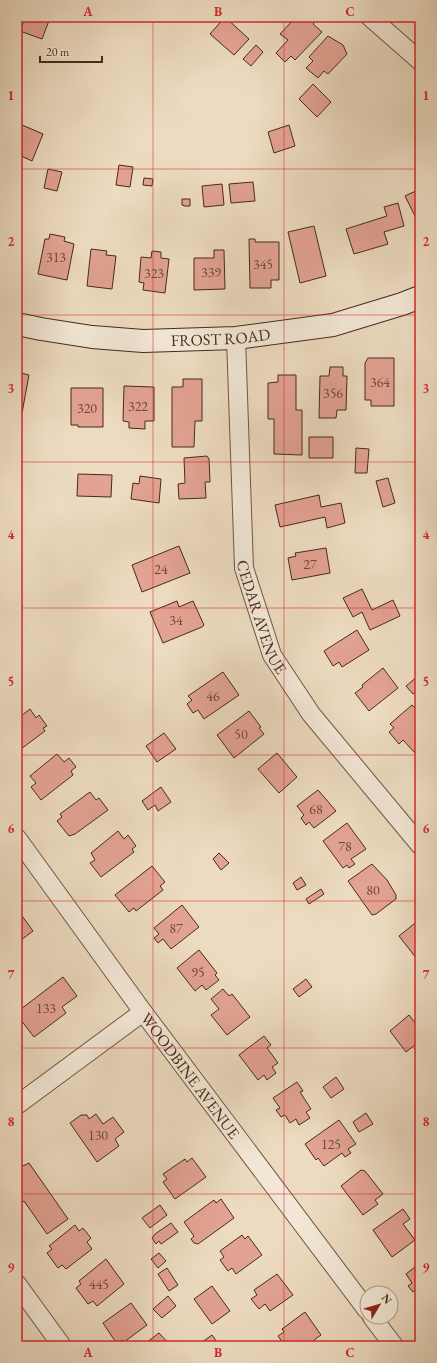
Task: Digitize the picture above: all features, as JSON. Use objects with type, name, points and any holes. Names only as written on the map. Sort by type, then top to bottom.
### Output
[{"type":"main road","name":"FROST ROAD","points":[[17,324],[92,337],[143,342],[236,338],[333,325],[420,297]]},
{"type":"street","points":[[370,17],[420,61]]},
{"type":"street","name":"CEDAR AVENUE","points":[[236,338],[244,568],[272,655],[311,714],[420,845]]},
{"type":"street","name":"WOODBINE AVENUE","points":[[17,838],[143,1012],[359,1299]]},
{"type":"street","points":[[17,1104],[143,1012]]},
{"type":"street","points":[[17,1284],[62,1346]]},
{"type":"street","points":[[378,1325],[394,1346]]},
{"type":"building","points":[[25,17],[50,18],[42,39],[20,31]]},
{"type":"building","points":[[225,17],[249,39],[234,55],[210,34]]},
{"type":"building","points":[[296,17],[306,17],[307,19],[312,17],[316,21],[313,24],[322,32],[295,60],[291,56],[285,62],[276,53],[288,40],[280,34]]},
{"type":"building","points":[[328,36],[343,45],[347,54],[328,74],[324,71],[318,78],[306,68],[313,61],[309,57]]},
{"type":"building","points":[[256,45],[263,52],[251,66],[243,59]]},
{"type":"building","points":[[313,84],[331,102],[317,117],[299,99]]},
{"type":"building","points":[[22,125],[43,134],[32,161],[17,154],[17,136]]},
{"type":"building","points":[[289,125],[295,146],[274,153],[268,132]]},
{"type":"building","points":[[119,165],[133,167],[130,187],[116,185]]},
{"type":"building","points":[[48,169],[62,172],[57,191],[44,188]]},
{"type":"building","points":[[144,178],[153,179],[152,186],[143,185]]},
{"type":"building","points":[[253,182],[255,201],[231,203],[229,184]]},
{"type":"building","points":[[222,184],[224,205],[204,207],[202,186]]},
{"type":"building","points":[[420,189],[420,226],[405,196]]},
{"type":"building","points":[[182,199],[190,199],[190,206],[182,205]]},
{"type":"building","points":[[398,203],[404,226],[384,232],[388,244],[354,254],[346,229],[387,216],[384,207]]},
{"type":"building","points":[[314,226],[326,276],[300,283],[288,232]]},
{"type":"building","points":[[50,234],[65,237],[64,241],[74,244],[67,280],[38,274],[45,239],[49,239]]},
{"type":"building","points":[[249,239],[255,239],[255,242],[279,242],[279,280],[271,280],[271,288],[250,288]]},
{"type":"building","points":[[91,249],[107,251],[106,255],[116,256],[112,289],[87,286]]},
{"type":"building","points":[[214,250],[224,250],[225,289],[194,290],[194,258],[214,258]]},
{"type":"building","points":[[152,251],[161,252],[161,258],[169,259],[165,293],[143,290],[144,283],[139,282],[141,257],[151,258]]},
{"type":"building","points":[[368,358],[394,358],[394,406],[371,406],[371,400],[365,400],[365,363]]},
{"type":"building","points":[[330,367],[343,367],[343,376],[347,376],[346,410],[337,410],[336,418],[319,418],[320,376],[329,376]]},
{"type":"building","points":[[17,372],[29,375],[22,413],[17,412]]},
{"type":"building","points":[[278,375],[296,375],[296,410],[302,410],[302,455],[274,454],[274,419],[268,419],[268,383],[278,382]]},
{"type":"building","points":[[183,379],[202,379],[202,421],[195,421],[194,447],[172,447],[172,387],[183,387]]},
{"type":"building","points":[[124,386],[154,387],[154,421],[145,421],[145,429],[129,428],[129,422],[123,421]]},
{"type":"building","points":[[71,388],[103,388],[103,427],[78,427],[78,425],[71,425]]},
{"type":"building","points":[[309,437],[333,437],[333,458],[309,458]]},
{"type":"building","points":[[356,448],[369,449],[367,473],[355,473]]},
{"type":"building","points":[[207,456],[209,459],[210,482],[205,482],[206,498],[179,499],[178,484],[185,483],[184,458]]},
{"type":"building","points":[[78,474],[112,475],[111,497],[77,496]]},
{"type":"building","points":[[140,476],[161,479],[159,503],[131,499],[133,483],[139,484]]},
{"type":"building","points":[[388,478],[395,503],[383,507],[376,481]]},
{"type":"building","points":[[319,495],[321,507],[341,503],[345,523],[327,528],[325,517],[280,527],[275,505]]},
{"type":"building","points":[[179,546],[190,573],[142,592],[132,565]]},
{"type":"building","points":[[326,548],[330,573],[292,580],[288,558],[296,556],[295,553]]},
{"type":"building","points":[[362,589],[372,610],[393,600],[400,616],[370,630],[362,612],[353,617],[343,598]]},
{"type":"building","points":[[177,601],[179,607],[193,601],[204,625],[163,643],[150,612]]},
{"type":"building","points":[[357,630],[369,650],[342,667],[339,662],[333,666],[324,651]]},
{"type":"building","points":[[383,668],[398,688],[369,711],[355,693],[363,687],[362,685]]},
{"type":"building","points":[[223,672],[239,695],[204,719],[198,710],[193,713],[187,704],[192,700],[188,696]]},
{"type":"building","points":[[418,676],[420,679],[420,688],[413,694],[406,686]]},
{"type":"building","points":[[412,705],[420,714],[420,751],[416,754],[403,740],[399,744],[389,732],[394,728],[390,724]]},
{"type":"building","points":[[30,709],[36,718],[39,715],[47,726],[43,728],[45,731],[17,752],[17,719]]},
{"type":"building","points":[[249,711],[261,727],[259,728],[264,734],[234,758],[217,735]]},
{"type":"building","points":[[164,733],[176,749],[157,762],[146,746]]},
{"type":"building","points":[[277,753],[297,777],[279,793],[258,769]]},
{"type":"building","points":[[57,754],[64,762],[69,758],[76,767],[71,771],[73,775],[41,800],[31,787],[36,783],[30,776]]},
{"type":"building","points":[[161,787],[171,802],[158,811],[155,805],[148,810],[142,801]]},
{"type":"building","points":[[318,790],[336,811],[314,828],[309,822],[306,825],[301,818],[304,815],[297,806]]},
{"type":"building","points":[[90,792],[96,800],[99,798],[108,810],[75,834],[69,836],[57,821],[62,817],[60,814]]},
{"type":"building","points":[[347,823],[366,849],[351,859],[355,864],[349,868],[347,865],[343,868],[323,841]]},
{"type":"building","points":[[118,831],[124,839],[128,835],[136,846],[132,849],[134,852],[101,877],[90,863],[95,860],[91,853]]},
{"type":"building","points":[[219,853],[229,863],[221,870],[213,859]]},
{"type":"building","points":[[372,864],[387,880],[396,895],[396,899],[376,914],[372,915],[348,881]]},
{"type":"building","points":[[152,866],[165,882],[160,886],[163,890],[136,911],[134,908],[129,912],[115,895]]},
{"type":"building","points":[[301,877],[306,885],[297,890],[293,883]]},
{"type":"building","points":[[321,889],[324,894],[309,904],[306,899]]},
{"type":"building","points":[[182,905],[199,927],[171,949],[163,939],[158,943],[154,938],[159,934],[154,928]]},
{"type":"building","points":[[17,909],[33,931],[17,943]]},
{"type":"building","points":[[419,920],[420,921],[420,963],[399,936]]},
{"type":"building","points":[[199,950],[217,973],[215,975],[219,980],[206,990],[202,985],[195,991],[177,968]]},
{"type":"building","points":[[63,977],[77,996],[62,1007],[66,1013],[34,1037],[17,1015],[17,1012]]},
{"type":"building","points":[[306,979],[312,987],[299,997],[293,989]]},
{"type":"building","points":[[223,989],[229,996],[232,994],[250,1017],[227,1035],[211,1015],[219,1009],[211,999]]},
{"type":"building","points":[[409,1015],[420,1029],[420,1041],[406,1052],[390,1031]]},
{"type":"building","points":[[264,1036],[271,1045],[267,1048],[278,1063],[272,1067],[276,1073],[267,1080],[264,1075],[258,1080],[239,1055]]},
{"type":"building","points":[[336,1077],[344,1089],[331,1098],[323,1087]]},
{"type":"building","points":[[297,1082],[303,1091],[300,1092],[311,1109],[306,1112],[310,1118],[299,1125],[296,1119],[290,1123],[285,1115],[281,1117],[276,1110],[280,1108],[273,1098]]},
{"type":"building","points":[[366,1113],[373,1124],[359,1132],[353,1122]]},
{"type":"building","points":[[96,1114],[103,1124],[113,1117],[124,1132],[115,1139],[119,1146],[97,1162],[70,1123],[81,1115],[87,1115],[89,1119]]},
{"type":"building","points":[[339,1120],[356,1144],[348,1149],[351,1153],[345,1157],[342,1153],[324,1166],[318,1158],[316,1160],[305,1144]]},
{"type":"building","points":[[192,1158],[206,1177],[175,1199],[163,1182],[167,1179],[163,1174],[185,1159],[187,1162]]},
{"type":"building","points":[[21,1163],[23,1166],[29,1163],[68,1219],[47,1234],[24,1201],[21,1203],[17,1197],[17,1166]]},
{"type":"building","points":[[361,1170],[365,1171],[383,1194],[375,1200],[378,1204],[363,1215],[341,1186]]},
{"type":"building","points":[[221,1199],[234,1218],[198,1244],[194,1243],[191,1239],[194,1236],[184,1222],[214,1200],[216,1203]]},
{"type":"building","points":[[160,1205],[167,1215],[150,1228],[142,1218]]},
{"type":"building","points":[[403,1209],[410,1219],[403,1224],[415,1240],[392,1257],[373,1230]]},
{"type":"building","points":[[171,1223],[178,1232],[161,1244],[159,1241],[156,1244],[152,1238],[155,1234]]},
{"type":"building","points":[[75,1225],[79,1231],[83,1228],[91,1238],[87,1242],[92,1249],[66,1269],[62,1265],[58,1268],[47,1253],[52,1249],[49,1246]]},
{"type":"building","points":[[242,1235],[245,1239],[248,1236],[262,1255],[236,1274],[232,1268],[228,1271],[220,1260],[224,1257],[220,1251]]},
{"type":"building","points":[[159,1253],[166,1261],[158,1268],[151,1259]]},
{"type":"building","points":[[106,1259],[124,1284],[97,1306],[93,1301],[88,1304],[76,1288],[81,1284],[79,1281]]},
{"type":"building","points":[[420,1263],[420,1294],[416,1289],[413,1292],[408,1286],[412,1283],[406,1274]]},
{"type":"building","points":[[167,1268],[178,1285],[169,1291],[158,1274]]},
{"type":"building","points":[[277,1274],[293,1295],[270,1311],[265,1304],[259,1309],[251,1299],[257,1295],[254,1290]]},
{"type":"building","points":[[212,1286],[230,1311],[212,1324],[194,1299]]},
{"type":"building","points":[[168,1296],[176,1306],[162,1318],[153,1309]]},
{"type":"building","points":[[131,1303],[147,1325],[124,1342],[122,1340],[117,1344],[103,1323]]},
{"type":"building","points":[[305,1312],[321,1335],[306,1346],[295,1346],[293,1343],[285,1346],[278,1336],[284,1332],[282,1329]]},
{"type":"building","points":[[159,1333],[171,1346],[142,1346]]},
{"type":"building","points":[[212,1335],[220,1346],[198,1346],[198,1345]]}]
